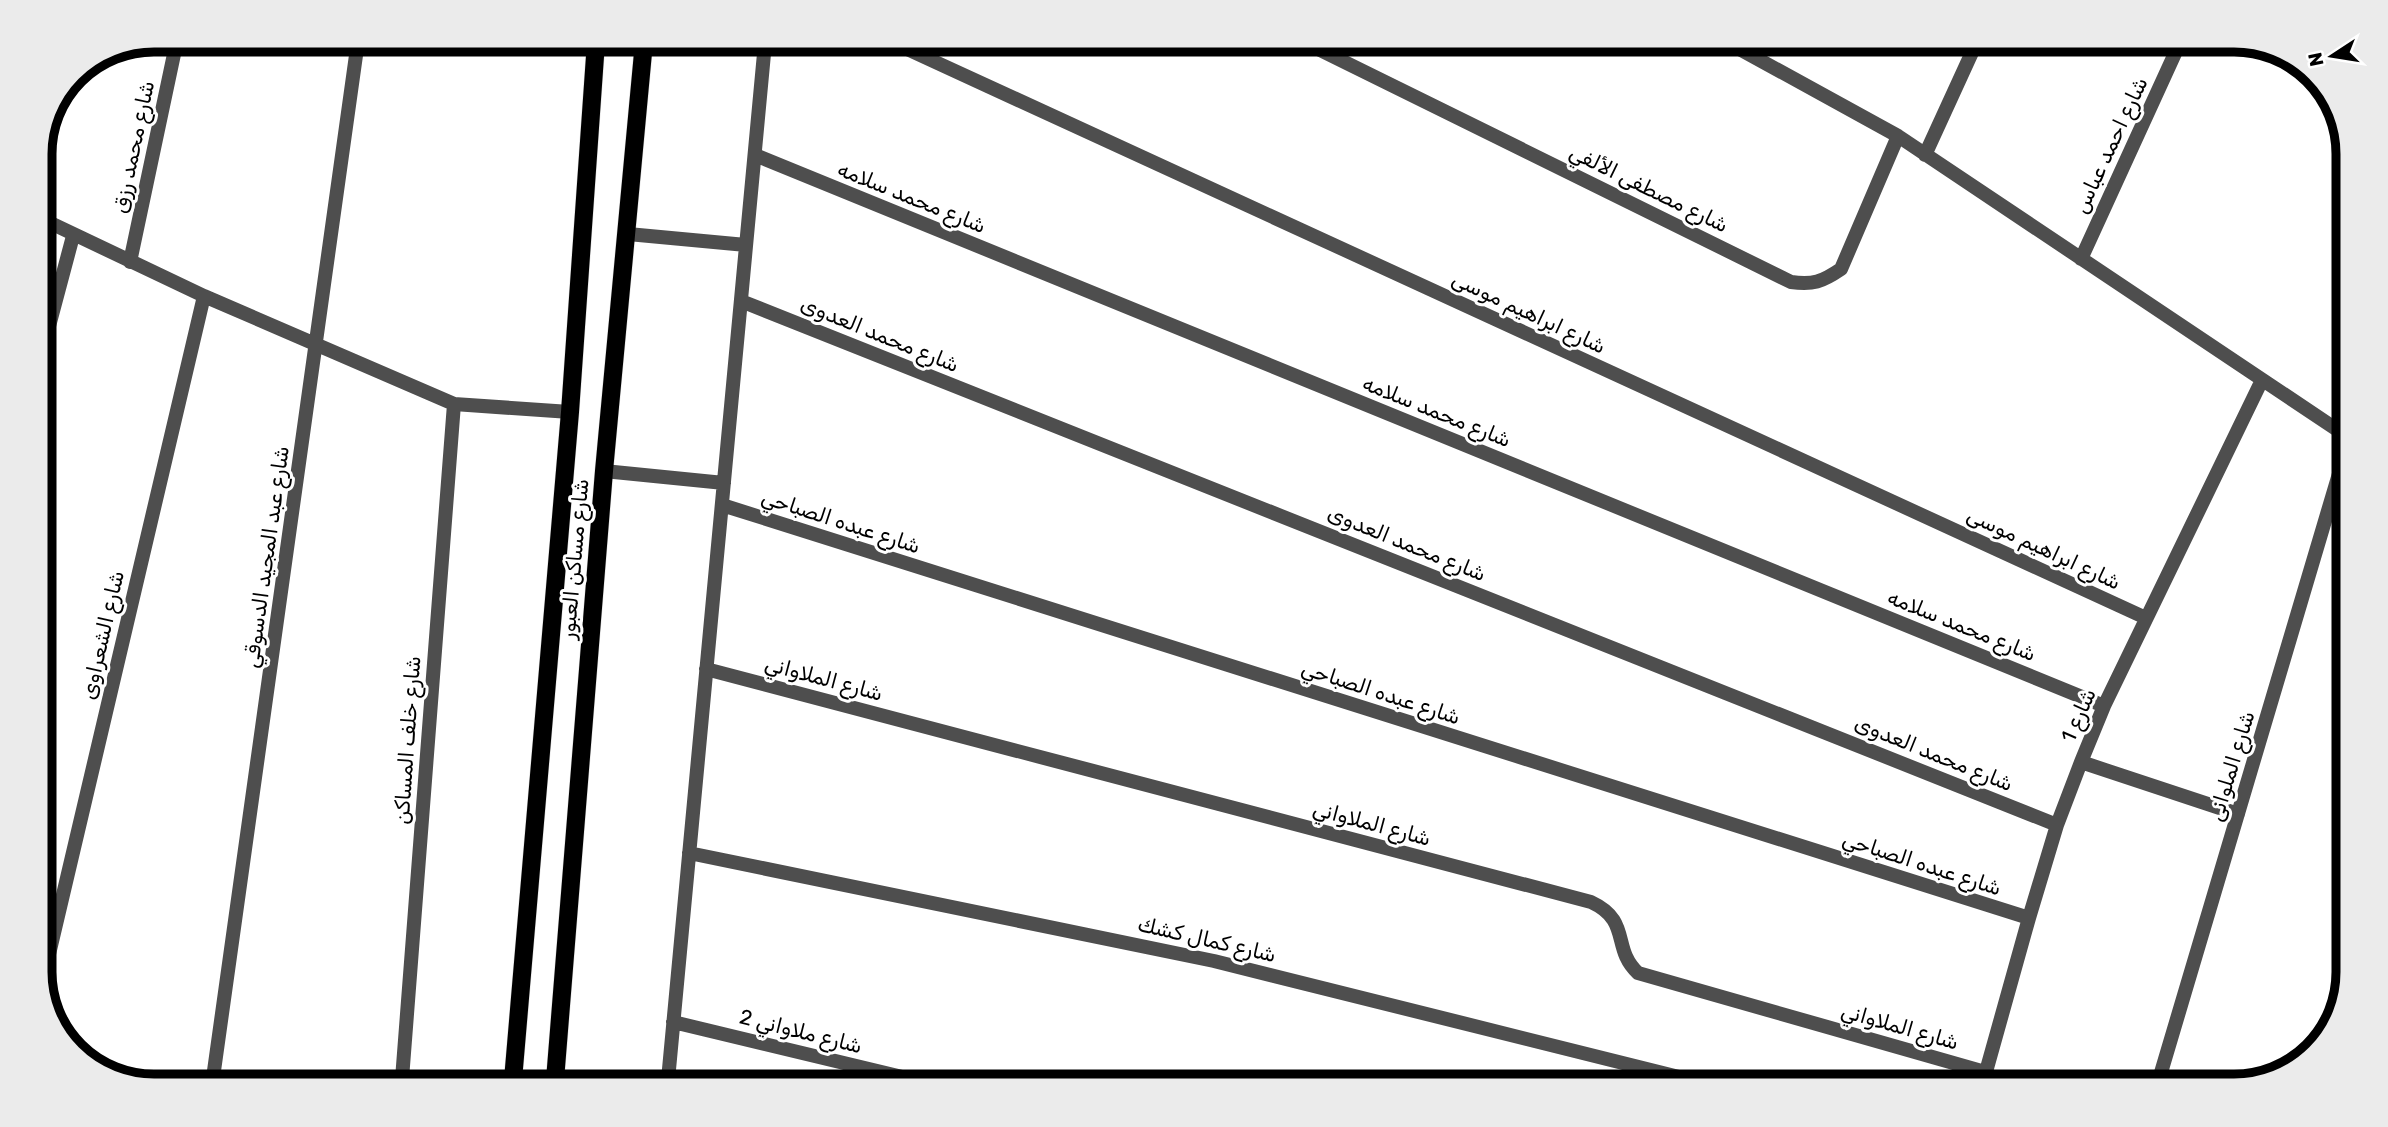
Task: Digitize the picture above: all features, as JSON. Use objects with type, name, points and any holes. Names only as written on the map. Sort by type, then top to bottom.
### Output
[{"type":"main road","name":"شارع مساكن العبور","points":[[514,1074],[570,412],[595,52]]},
{"type":"main road","name":"شارع مساكن العبور","points":[[555,1074],[604,471],[643,52]]},
{"type":"street","name":"شارع محمد رزق","points":[[130,262],[174,52]]},
{"type":"street","name":"شارع عبد المجيد الدسوقي","points":[[214,1074],[357,52]]},
{"type":"street","points":[[669,1074],[764,52]]},
{"type":"street","name":"شارع ابراهيم موسى","points":[[914,52],[2146,618]]},
{"type":"street","name":"شارع مصطفى الألفي","points":[[1324,52],[1791,282],[1808,284],[1826,279],[1841,269],[1898,136]]},
{"type":"street","points":[[1745,52],[1898,136],[2335,429]]},
{"type":"street","points":[[1925,155],[1971,52]]},
{"type":"street","name":"شارع احمد عباس","points":[[2081,259],[2176,52]]},
{"type":"street","name":"شارع محمد سلامه","points":[[755,155],[2104,706]]},
{"type":"street","points":[[53,225],[204,296],[454,404],[570,412]]},
{"type":"street","points":[[628,234],[746,245]]},
{"type":"street","points":[[53,313],[74,236]]},
{"type":"street","name":"شارع الشعراوى","points":[[53,937],[204,296]]},
{"type":"street","name":"شارع محمد العدوى","points":[[741,301],[2057,825]]},
{"type":"street","name":"شارع 1","points":[[1985,1074],[2057,825],[2081,762],[2104,706],[2262,380]]},
{"type":"street","name":"شارع خلف المساكن","points":[[402,1074],[454,404]]},
{"type":"street","points":[[604,471],[724,483]]},
{"type":"street","name":"شارع الملوانى","points":[[2161,1074],[2335,486]]},
{"type":"street","name":"شارع عبده الصباحي","points":[[722,505],[2029,919]]},
{"type":"street","name":"شارع الملاواني","points":[[706,668],[1591,902],[1605,909],[1615,919],[1625,957],[1638,973],[1968,1074]]},
{"type":"street","points":[[2081,762],[2238,814]]},
{"type":"street","name":"شارع كمال كشك","points":[[689,853],[1214,961],[1668,1074]]},
{"type":"street","name":"شارع ملاواني 2","points":[[673,1022],[890,1074]]}]
